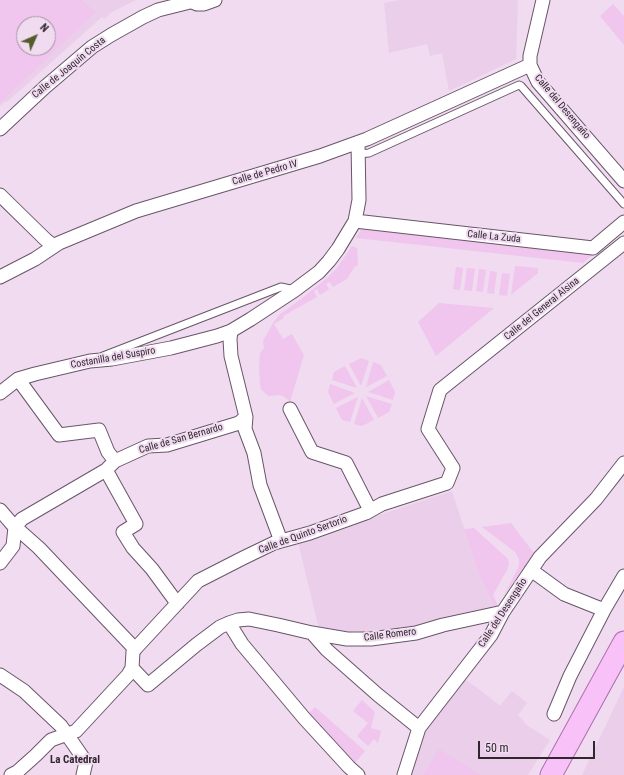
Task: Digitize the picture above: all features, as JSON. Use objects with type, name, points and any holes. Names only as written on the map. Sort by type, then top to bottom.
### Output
[{"type":"main road","points":[[551,775],[624,642]]},
{"type":"street","name":"Calle de Joaquín Costa","points":[[0,129],[45,87],[92,47],[111,34],[158,10],[189,1],[197,4],[204,4],[215,0]]},
{"type":"street","name":"Calle del Desengaño","points":[[543,0],[530,56],[530,65],[538,82],[624,181]]},
{"type":"street","name":"Calle de Pedro IV","points":[[0,278],[35,259],[59,243],[136,211],[320,156],[358,149],[367,139],[530,65]]},
{"type":"street","points":[[355,221],[359,200],[358,149]]},
{"type":"street","points":[[0,195],[54,246]]},
{"type":"street","name":"Calle La Zuda","points":[[355,221],[593,248],[624,222]]},
{"type":"street","name":"Costanilla del Suspiro","points":[[0,393],[18,379],[35,374],[90,361],[112,359],[172,348],[231,331],[295,290],[319,272],[338,249],[355,221]]},
{"type":"street","name":"Calle del General Alsina","points":[[368,511],[382,504],[447,483],[453,468],[428,429],[440,390],[624,243]]},
{"type":"street","points":[[231,331],[231,356],[246,417],[246,429],[254,454],[260,484],[281,541]]},
{"type":"street","points":[[18,379],[59,435],[99,430],[108,452],[111,466],[136,524],[123,532],[133,548],[152,569],[178,603]]},
{"type":"street","points":[[290,409],[312,452],[346,464],[368,511]]},
{"type":"street","name":"Calle de San Bernardo","points":[[15,527],[22,519],[111,466],[148,446],[167,445],[239,422],[246,417]]},
{"type":"street","name":"Calle del Desengaño","points":[[404,775],[418,728],[491,635],[503,612],[540,557],[596,499],[624,463]]},
{"type":"street","points":[[0,510],[10,523],[39,548],[134,651],[132,668],[128,675],[76,731],[51,740],[36,755],[12,774],[0,770]]},
{"type":"street","name":"Calle de Quinto Sertorio","points":[[134,651],[198,581],[274,543],[310,533],[368,511]]},
{"type":"street","points":[[0,563],[13,546],[15,527]]},
{"type":"street","points":[[532,570],[564,594],[604,610]]},
{"type":"street","points":[[554,714],[570,676],[604,610],[624,576]]},
{"type":"street","name":"Calle Romero","points":[[229,623],[248,619],[347,639],[371,639],[416,633],[443,625],[503,612]]},
{"type":"street","points":[[132,668],[148,685],[196,645],[229,623],[242,644],[304,718],[358,775]]},
{"type":"street","points":[[312,633],[327,650],[418,728]]},
{"type":"street","points":[[0,675],[24,691],[61,726],[86,762],[83,775]]},
{"type":"lane","points":[[358,149],[369,153],[519,85],[624,204]]},
{"type":"lane","points":[[90,361],[281,287],[295,290]]},
{"type":"shaded area","points":[[0,0],[136,0],[112,12],[104,19],[102,17],[7,102],[6,101],[0,106]]},
{"type":"shaded area","points":[[0,0],[81,0],[96,12],[56,50],[56,16],[16,16],[16,56],[50,56],[0,103]]},
{"type":"shaded area","points":[[399,0],[518,0],[516,59],[449,91],[442,53],[430,56],[427,44],[389,53],[384,3]]},
{"type":"shaded area","points":[[613,4],[624,16],[624,45],[600,16]]},
{"type":"shaded area","points":[[362,228],[594,254],[583,263],[356,238]]},
{"type":"shaded area","points":[[352,246],[357,248],[358,266],[355,266],[347,279],[333,287],[330,282],[326,284],[329,289],[320,295],[317,289],[314,291],[317,297],[283,316],[284,318],[274,324],[283,339],[292,334],[304,355],[290,402],[283,396],[269,396],[261,389],[260,385],[260,353],[264,348],[263,341],[279,315],[327,278],[337,268]]},
{"type":"shaded area","points":[[515,266],[538,268],[538,273],[511,295]]},
{"type":"shaded area","points":[[456,267],[463,268],[460,290],[453,289]]},
{"type":"shaded area","points":[[467,268],[475,269],[472,291],[464,290]]},
{"type":"shaded area","points":[[479,269],[486,270],[483,292],[476,291]]},
{"type":"shaded area","points":[[490,271],[497,272],[494,294],[487,293]]},
{"type":"shaded area","points":[[502,273],[510,274],[507,296],[499,295]]},
{"type":"shaded area","points":[[439,303],[494,308],[436,356],[418,322]]},
{"type":"shaded area","points":[[361,358],[369,361],[361,386],[349,364]]},
{"type":"shaded area","points":[[373,362],[381,365],[387,376],[366,387]]},
{"type":"shaded area","points":[[345,366],[357,388],[332,380],[334,372]]},
{"type":"shaded area","points":[[389,380],[395,392],[393,400],[368,392]]},
{"type":"shaded area","points":[[330,384],[355,393],[334,404],[328,392]]},
{"type":"shaded area","points":[[366,396],[392,404],[389,412],[378,418]]},
{"type":"shaded area","points":[[358,397],[350,422],[342,420],[336,408]]},
{"type":"shaded area","points":[[362,398],[374,420],[362,426],[354,424]]},
{"type":"shaded area","points":[[452,491],[480,577],[495,609],[420,629],[387,632],[319,629],[298,542]]},
{"type":"shaded area","points":[[511,523],[534,553],[503,597],[518,568],[519,559],[515,552],[482,527]]},
{"type":"shaded area","points":[[474,528],[507,558],[509,562],[508,568],[493,595],[498,606],[495,609],[480,577],[464,529]]},
{"type":"shaded area","points":[[463,678],[500,706],[512,691],[527,703],[518,715],[528,726],[550,740],[528,775],[410,775],[426,724]]},
{"type":"shaded area","points":[[624,687],[624,775],[582,775]]},
{"type":"shaded area","points":[[362,700],[375,712],[371,728],[381,731],[378,743],[374,739],[368,746],[357,736],[368,723],[353,711]]},
{"type":"shaded area","points":[[315,707],[365,751],[354,764],[336,746],[309,713]]},
{"type":"shaded area","points":[[439,749],[481,775],[423,775]]},
{"type":"district","name":"La Catedral","points":[[75,760]]}]
